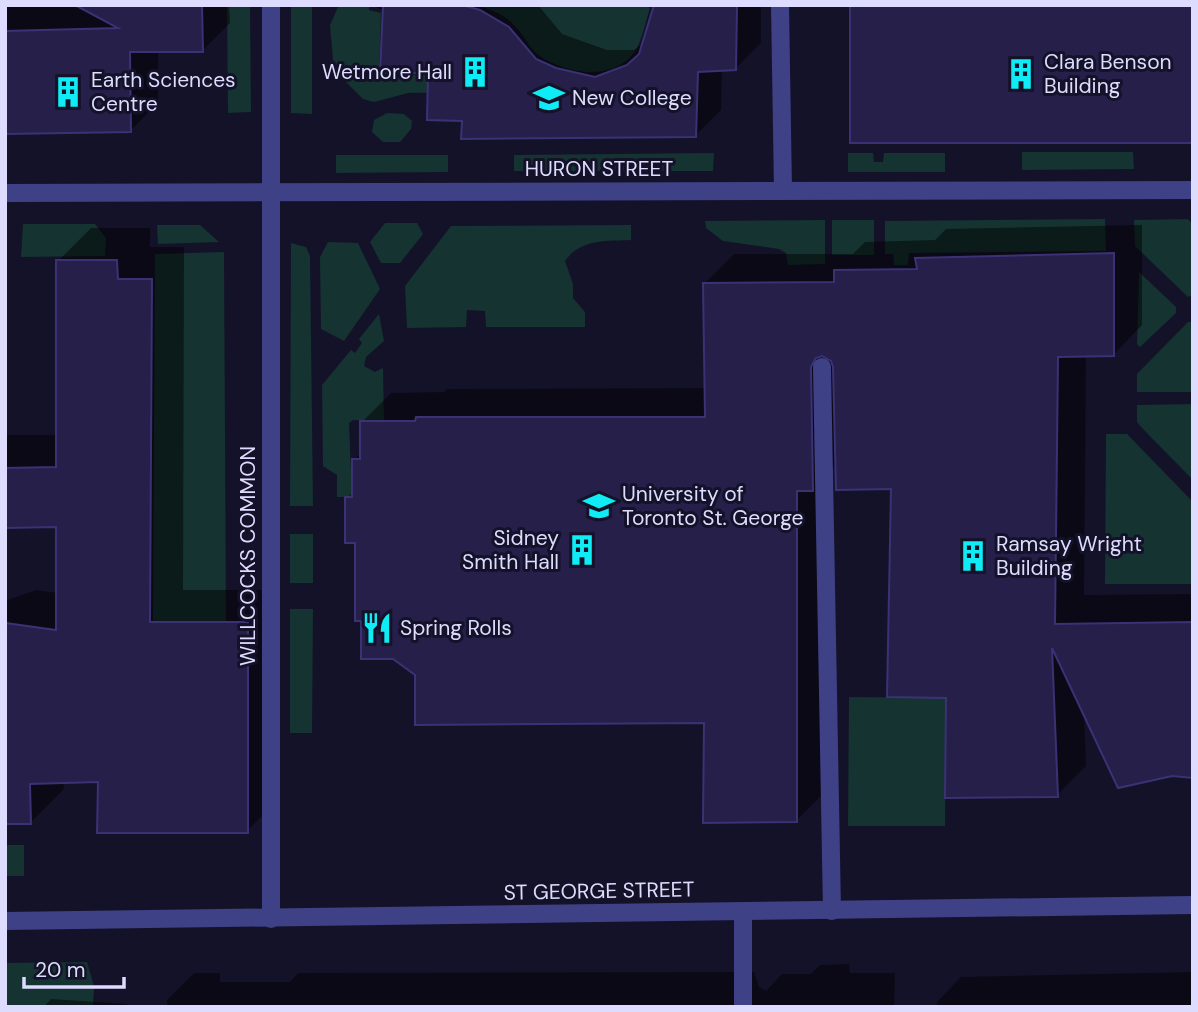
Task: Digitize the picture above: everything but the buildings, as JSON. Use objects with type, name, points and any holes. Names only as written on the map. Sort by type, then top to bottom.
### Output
[{"type":"street","name":"WILLCOCKS COMMON","points":[[271,5],[271,919]]},
{"type":"street","points":[[780,5],[782,191]]},
{"type":"street","name":"HURON STREET","points":[[5,193],[1193,190]]},
{"type":"street","points":[[822,367],[832,911]]},
{"type":"street","name":"ST GEORGE STREET","points":[[5,921],[1193,905]]},
{"type":"street","points":[[743,912],[743,1007]]},
{"type":"green space","points":[[227,5],[250,5],[251,112],[228,113]]},
{"type":"green space","points":[[291,5],[312,5],[312,114],[291,113]]},
{"type":"green space","points":[[339,5],[369,5],[369,10],[381,13],[379,75],[459,74],[459,92],[408,93],[374,102],[363,99],[340,76],[333,60],[330,25]]},
{"type":"green space","points":[[475,5],[643,5],[650,8],[633,54],[624,63],[613,68],[588,72],[563,67],[540,56],[508,19]]},
{"type":"green space","points":[[387,113],[404,114],[412,121],[411,129],[400,142],[383,142],[372,132],[374,120]]},
{"type":"green space","points":[[1022,152],[1133,152],[1134,169],[1022,170]]},
{"type":"green space","points":[[714,153],[713,171],[514,171],[514,155]]},
{"type":"green space","points":[[848,153],[873,153],[874,162],[883,162],[884,153],[945,153],[945,172],[848,172]]},
{"type":"green space","points":[[336,155],[448,155],[448,172],[336,173]]},
{"type":"green space","points":[[1105,219],[1106,251],[909,253],[908,265],[894,265],[893,254],[885,254],[885,221]]},
{"type":"green space","points":[[1188,219],[1193,225],[1193,295],[1188,297],[1135,246],[1134,220]]},
{"type":"green space","points":[[825,220],[825,264],[788,265],[786,253],[779,249],[723,241],[706,228],[705,221]]},
{"type":"green space","points":[[832,220],[874,220],[874,255],[832,255]]},
{"type":"green space","points":[[385,223],[417,223],[423,234],[400,263],[381,263],[370,242]]},
{"type":"green space","points":[[23,224],[95,224],[106,238],[105,256],[21,257]]},
{"type":"green space","points":[[157,225],[200,225],[219,242],[158,244]]},
{"type":"green space","points":[[631,225],[631,240],[586,245],[565,261],[573,284],[573,298],[585,312],[585,327],[486,327],[485,311],[467,310],[466,327],[407,328],[405,286],[451,226]]},
{"type":"green space","points":[[328,242],[358,243],[380,289],[344,341],[321,329],[320,257]]},
{"type":"green space","points":[[291,243],[306,247],[310,256],[313,506],[290,506]]},
{"type":"green space","points":[[224,252],[226,621],[153,621],[155,254]]},
{"type":"green space","points":[[1139,272],[1176,307],[1176,313],[1140,347],[1137,344]]},
{"type":"green space","points":[[379,314],[384,341],[366,357],[364,366],[375,372],[383,368],[384,421],[353,420],[349,423],[352,497],[337,497],[337,475],[323,466],[322,385],[351,350],[355,353],[362,343],[359,339]]},
{"type":"green space","points":[[1188,322],[1193,322],[1193,392],[1137,392],[1137,374]]},
{"type":"green space","points":[[1193,404],[1193,480],[1137,422],[1137,405]]},
{"type":"green space","points":[[1106,434],[1127,434],[1193,502],[1193,584],[1105,584]]},
{"type":"green space","points":[[290,534],[313,534],[313,583],[290,583]]},
{"type":"green space","points":[[290,609],[313,609],[312,733],[290,733]]},
{"type":"green space","points":[[849,697],[946,698],[945,826],[848,826]]},
{"type":"green space","points":[[5,845],[24,845],[24,876],[5,876]]},
{"type":"green space","points":[[87,962],[94,986],[93,1007],[5,1007],[5,963]]},
{"type":"place","name":"Wetmore Hall","points":[[475,72]]},
{"type":"place","name":"Clara Benson Building","points":[[1021,74]]},
{"type":"place","name":"Earth Sciences Centre","points":[[68,92]]},
{"type":"place","name":"New College","points":[[549,98]]},
{"type":"place","name":"University of Toronto St. George","points":[[599,506]]},
{"type":"place","name":"Sidney Smith Hall","points":[[582,550]]},
{"type":"place","name":"Ramsay Wright Building","points":[[973,556]]},
{"type":"place","name":"Spring Rolls","points":[[377,628]]}]
